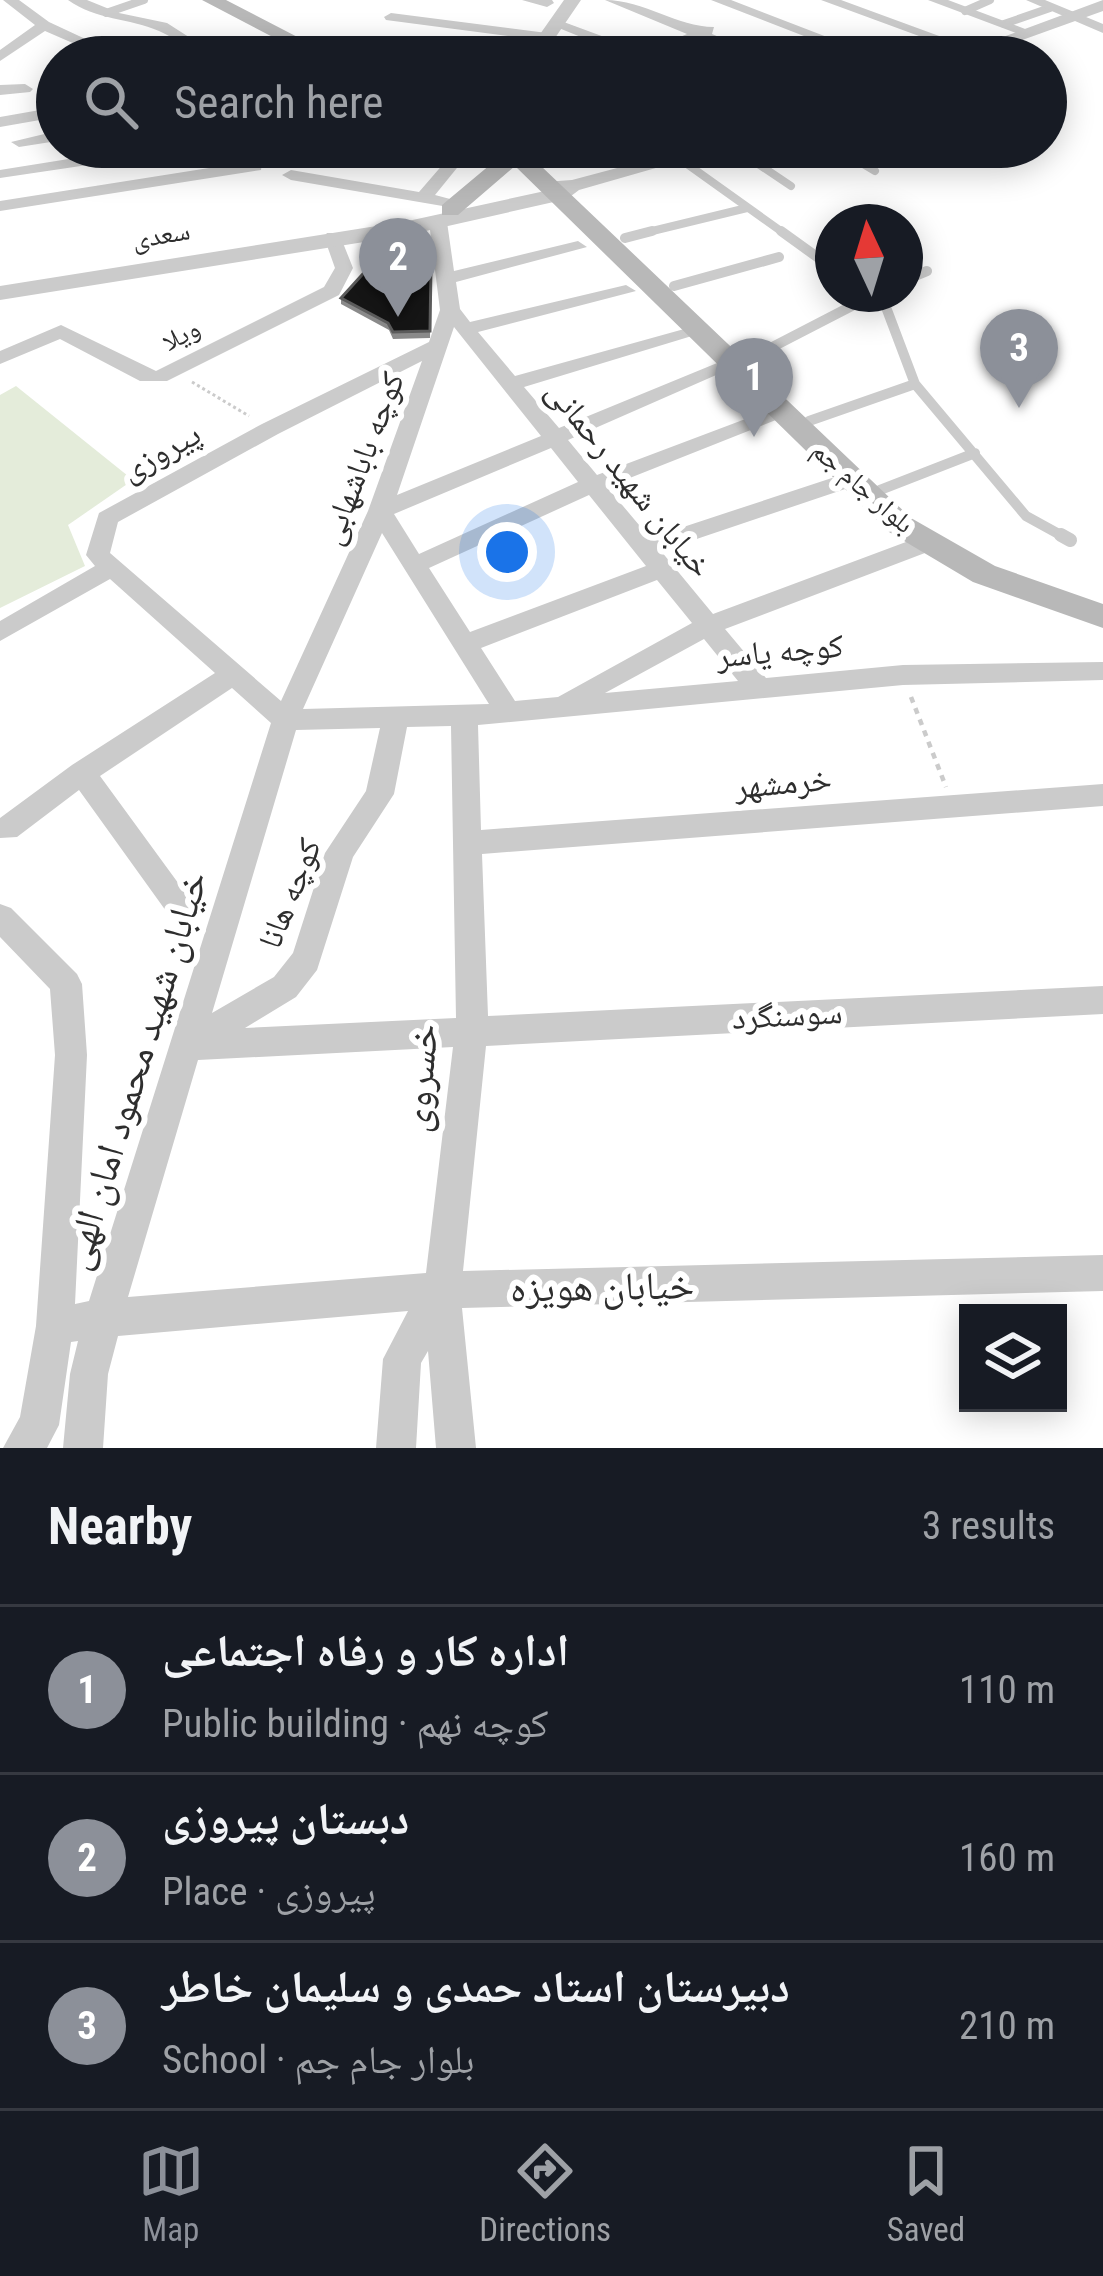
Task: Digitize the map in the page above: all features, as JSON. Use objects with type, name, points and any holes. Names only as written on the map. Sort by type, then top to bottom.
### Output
[{"type":"main road","points":[[204,5],[287,36]]},
{"type":"main road","points":[[204,5],[252,36]]},
{"type":"main road","points":[[447,220],[499,168]]},
{"type":"main road","name":"بلوار جام جم","points":[[537,168],[694,332],[739,362],[809,421],[880,490],[944,535],[993,560],[1103,599]]},
{"type":"main road","name":"بلوار جام جم","points":[[560,189],[625,238],[674,286],[780,414],[900,525],[1018,588],[1103,616]]},
{"type":"street","points":[[4,0],[30,21],[66,36]]},
{"type":"street","points":[[75,0],[106,14],[162,26],[178,36]]},
{"type":"street","points":[[529,0],[547,2]]},
{"type":"street","points":[[548,36],[572,0]]},
{"type":"street","points":[[612,0],[706,36]]},
{"type":"street","points":[[718,0],[816,36]]},
{"type":"street","points":[[734,19],[779,0]]},
{"type":"street","points":[[828,0],[922,36]]},
{"type":"street","points":[[935,0],[1026,32]]},
{"type":"street","points":[[1033,0],[1103,29]]},
{"type":"street","points":[[1017,36],[1103,5]]},
{"type":"street","points":[[391,17],[431,16],[572,36]]},
{"type":"street","points":[[0,57],[30,21]]},
{"type":"street","points":[[696,36],[718,26]]},
{"type":"street","points":[[0,90],[25,89]]},
{"type":"street","points":[[0,122],[36,116]]},
{"type":"street","points":[[19,142],[36,139]]},
{"type":"street","points":[[3,167],[36,161]]},
{"type":"street","points":[[3,167],[36,163]]},
{"type":"street","points":[[0,206],[195,168]]},
{"type":"street","points":[[379,168],[380,172]]},
{"type":"street","points":[[424,197],[448,168]]},
{"type":"street","name":"سعدی","points":[[333,237],[447,220],[644,168]]},
{"type":"street","points":[[291,175],[424,197],[447,220]]},
{"type":"street","name":"سعدی","points":[[0,293],[447,220]]},
{"type":"street","name":"کوچه باباشهابی","points":[[285,720],[380,511],[437,346],[458,320],[448,278],[447,220]]},
{"type":"street","name":"ویلا","points":[[0,358],[61,331],[147,377],[172,370],[332,291],[344,268],[333,237]]},
{"type":"street","points":[[448,278],[578,248]]},
{"type":"street","points":[[458,320],[626,290]]},
{"type":"street","name":"خیابان شهید رحمانی","points":[[458,320],[759,688]]},
{"type":"street","points":[[510,384],[694,332]]},
{"type":"street","name":"پیروزی","points":[[112,567],[98,555],[107,518],[437,346]]},
{"type":"street","points":[[508,712],[380,511],[739,362]]},
{"type":"street","points":[[415,566],[593,484],[780,414]]},
{"type":"street","points":[[645,548],[849,480]]},
{"type":"street","points":[[556,707],[709,625],[929,542]]},
{"type":"street","points":[[0,632],[112,567],[285,720]]},
{"type":"street","points":[[465,644],[663,569]]},
{"type":"street","name":"کوچه یاسر","points":[[285,720],[464,716],[903,675],[1103,671]]},
{"type":"street","points":[[7,830],[82,773],[233,674]]},
{"type":"street","name":"خسروی","points":[[456,1448],[442,1290],[472,1029],[464,716]]},
{"type":"street","name":"کوچه هانا","points":[[185,1046],[285,987],[306,960],[340,853],[380,794],[396,717]]},
{"type":"street","name":"خیابان شهید محمود امان الهی","points":[[83,1448],[89,1374],[103,1318],[285,720]]},
{"type":"street","points":[[82,773],[177,902]]},
{"type":"street","name":"خرمشهر","points":[[469,843],[1103,795]]},
{"type":"street","points":[[0,917],[66,984],[71,1055],[56,1327],[39,1425],[23,1448]]},
{"type":"street","name":"سوسنگرد","points":[[185,1046],[1103,1000]]},
{"type":"street","name":"خیابان هویزه","points":[[56,1327],[103,1318],[442,1290],[1102,1275]]},
{"type":"street","points":[[396,1448],[402,1359],[442,1290]]},
{"type":"lane","points":[[106,14],[144,0]]},
{"type":"lane","points":[[965,10],[990,0]]},
{"type":"lane","points":[[1004,24],[1050,8]]},
{"type":"lane","points":[[692,168],[815,256]]},
{"type":"lane","points":[[764,168],[791,186]]},
{"type":"lane","points":[[870,168],[875,171]]},
{"type":"lane","points":[[625,238],[747,208]]},
{"type":"lane","points":[[674,286],[779,257]]},
{"type":"lane","points":[[923,273],[927,271]]},
{"type":"lane","points":[[739,362],[841,312]]},
{"type":"lane","points":[[885,312],[915,384],[1026,516],[1070,540]]},
{"type":"lane","points":[[809,421],[915,384]]},
{"type":"lane","points":[[880,490],[975,453]]},
{"type":"path","points":[[172,370],[270,429]]},
{"type":"path","points":[[903,675],[953,805]]},
{"type":"green space","points":[[16,386],[133,480],[68,525],[85,566],[0,608],[0,395]]},
{"type":"building","points":[[371,265],[431,266],[430,331],[393,332],[388,323],[341,298]]},
{"type":"place","name":"دبستان پیروزی","points":[[398,317]]},
{"type":"place","name":"دبیرستان استاد حمدی و سلیمان خاطر","points":[[1019,408]]},
{"type":"place","name":"اداره کار و رفاه اجتماعی","points":[[754,437]]}]
